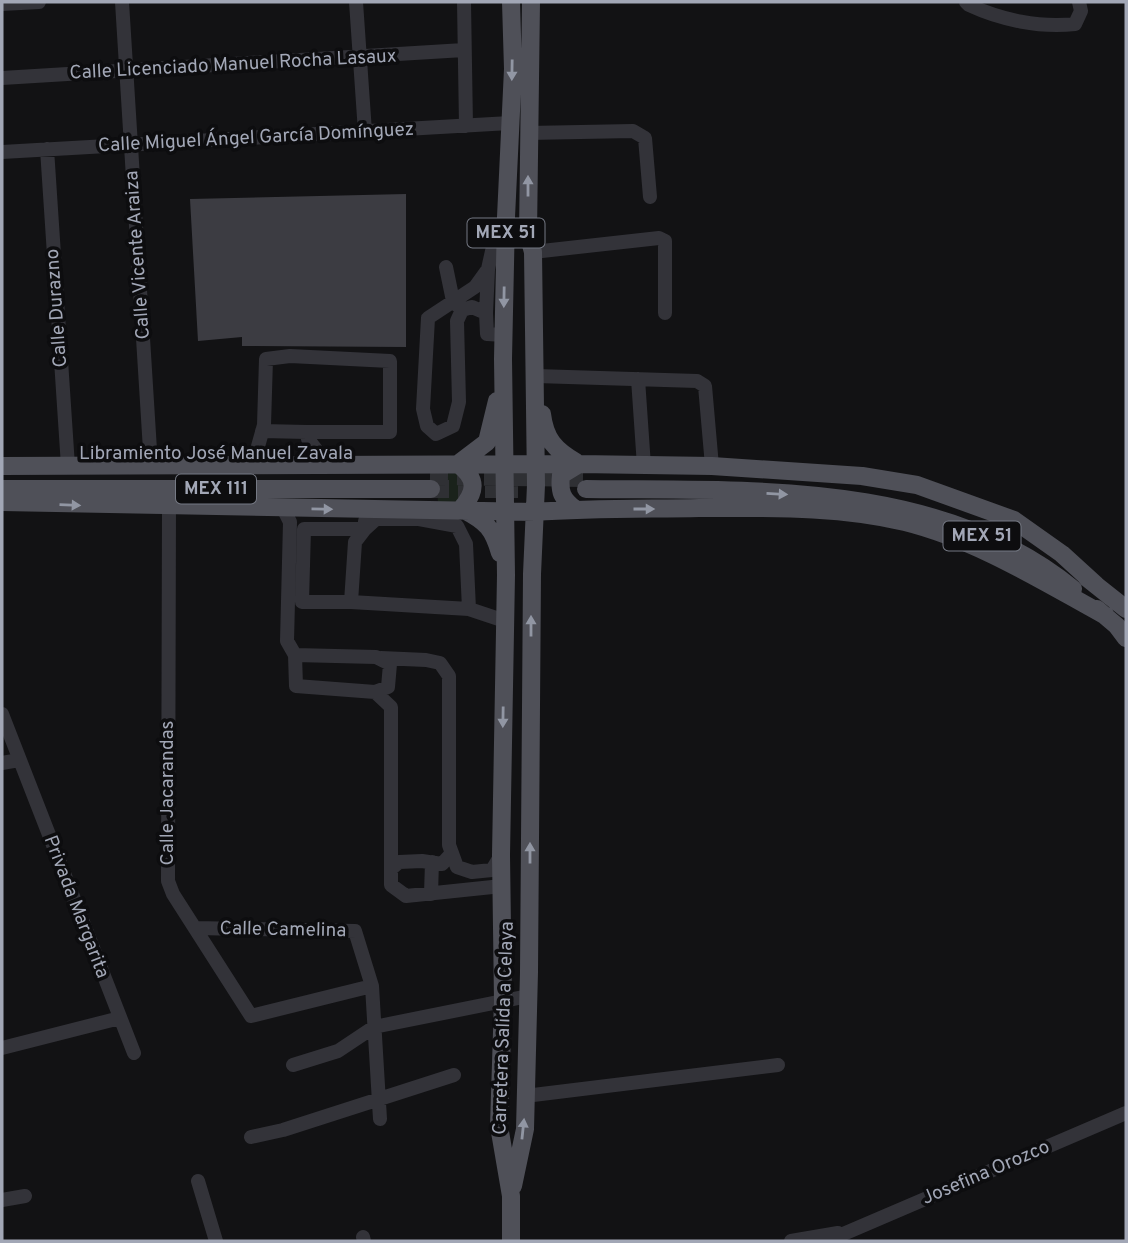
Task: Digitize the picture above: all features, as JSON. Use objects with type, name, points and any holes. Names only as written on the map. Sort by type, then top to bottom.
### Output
[{"type":"main road","name":"MEX 51","points":[[505,464],[503,359],[513,69],[511,2]]},
{"type":"main road","name":"MEX 51","points":[[531,2],[528,234],[533,252],[536,464]]},
{"type":"main road","points":[[458,464],[487,442],[503,359]]},
{"type":"main road","points":[[536,376],[543,425],[557,452],[584,477]]},
{"type":"main road","points":[[458,464],[468,472],[473,484],[471,497],[461,509]]},
{"type":"main road","name":"Carretera Salida a Celaya","points":[[505,464],[506,575],[501,855],[503,1001],[499,1126],[511,1196]]},
{"type":"main road","points":[[2,467],[536,464],[584,477]]},
{"type":"main road","name":"Carretera Salida a Celaya","points":[[511,1196],[525,1129],[532,574],[536,464]]},
{"type":"main road","points":[[575,509],[564,501],[559,489],[561,475],[584,477],[644,466],[712,466],[849,475],[917,485],[1014,520],[1062,554],[1096,585]]},
{"type":"main road","name":"Libramiento José Manuel Zavala","points":[[2,475],[431,483],[2,489]]},
{"type":"main road","name":"MEX 51","points":[[584,477],[815,481],[895,490],[940,502],[994,523],[1036,544],[1126,609]]},
{"type":"main road","name":"MEX 51","points":[[584,477],[810,495],[870,502],[923,515],[981,535],[1048,569],[1106,616],[1126,638]]},
{"type":"main road","points":[[2,502],[535,512],[575,509],[769,508],[848,512],[905,522],[953,537],[999,558],[1106,616]]},
{"type":"main road","points":[[461,509],[483,520],[496,537],[506,575]]},
{"type":"main road","points":[[532,574],[539,540],[546,528],[557,518],[575,509]]},
{"type":"main road","points":[[502,886],[530,885]]},
{"type":"main road","name":"MEX 51","points":[[511,1196],[511,1241]]},
{"type":"street","points":[[2,4],[39,2]]},
{"type":"street","name":"Calle Vicente Araiza","points":[[122,2],[151,466]]},
{"type":"street","points":[[356,2],[365,132]]},
{"type":"street","points":[[464,2],[466,126]]},
{"type":"street","points":[[966,2],[994,17],[1061,25],[1075,24],[1081,11],[1079,2]]},
{"type":"street","name":"Calle Licenciado Manuel Rocha Lasaux","points":[[2,78],[464,50]]},
{"type":"street","name":"Calle Miguel Ángel García Domínguez","points":[[2,152],[510,122]]},
{"type":"street","points":[[528,133],[634,131],[645,138],[650,197]]},
{"type":"street","name":"Calle Durazno","points":[[47,149],[68,466]]},
{"type":"street","points":[[504,335],[487,334],[488,269],[492,251],[506,232],[528,234]]},
{"type":"street","points":[[533,252],[659,238],[665,242],[665,313]]},
{"type":"street","points":[[446,267],[458,306],[459,402],[453,426],[436,434],[427,426],[424,409],[428,318],[458,306],[472,307],[486,313]]},
{"type":"street","points":[[458,306],[488,269]]},
{"type":"street","points":[[239,466],[257,450],[262,431],[266,359],[290,356],[390,361],[390,432],[262,431]]},
{"type":"street","points":[[536,376],[697,381],[705,386],[712,466]]},
{"type":"street","points":[[638,379],[644,466]]},
{"type":"street","points":[[307,432],[308,439],[327,464]]},
{"type":"street","name":"Calle Jacarandas","points":[[169,507],[168,881],[173,894],[251,1016],[372,986]]},
{"type":"street","points":[[283,508],[290,522],[287,640],[295,655],[296,686],[375,692],[388,687],[390,664],[376,657]]},
{"type":"street","points":[[357,509],[364,516],[365,528]]},
{"type":"street","points":[[351,602],[355,542],[365,528],[376,519],[419,519],[457,526],[466,544],[470,608]]},
{"type":"street","points":[[365,528],[304,529],[302,602],[470,608],[505,621]]},
{"type":"street","points":[[295,655],[376,657],[440,663],[449,676],[449,845],[457,867],[472,872],[492,870],[501,855]]},
{"type":"street","points":[[375,692],[391,707],[391,885],[407,896],[502,886]]},
{"type":"street","name":"Privada Margarita","points":[[2,714],[134,1053]]},
{"type":"street","points":[[2,763],[19,761]]},
{"type":"street","points":[[391,869],[399,862],[442,864],[452,853]]},
{"type":"street","points":[[432,862],[432,894]]},
{"type":"street","name":"Calle Camelina","points":[[196,928],[355,931],[372,986]]},
{"type":"street","points":[[372,986],[380,1119]]},
{"type":"street","points":[[293,1065],[338,1051],[374,1027],[528,996]]},
{"type":"street","points":[[2,1048],[120,1018]]},
{"type":"street","points":[[525,1096],[778,1065]]},
{"type":"street","points":[[251,1137],[283,1130],[454,1075]]},
{"type":"street","name":"Josefina Orozco","points":[[827,1241],[1126,1113]]},
{"type":"street","points":[[198,1181],[216,1241]]},
{"type":"street","points":[[2,1200],[25,1196]]},
{"type":"street","name":"Josefina Orozco","points":[[791,1241],[846,1232]]},
{"type":"shaded area","points":[[459,473],[468,484],[459,502],[438,503],[436,474]]},
{"type":"building","points":[[406,194],[406,347],[242,346],[242,337],[198,341],[190,199]]},
{"type":"tunnel","points":[[430,476],[587,478]]},
{"type":"tunnel","points":[[431,489],[518,489]]}]
